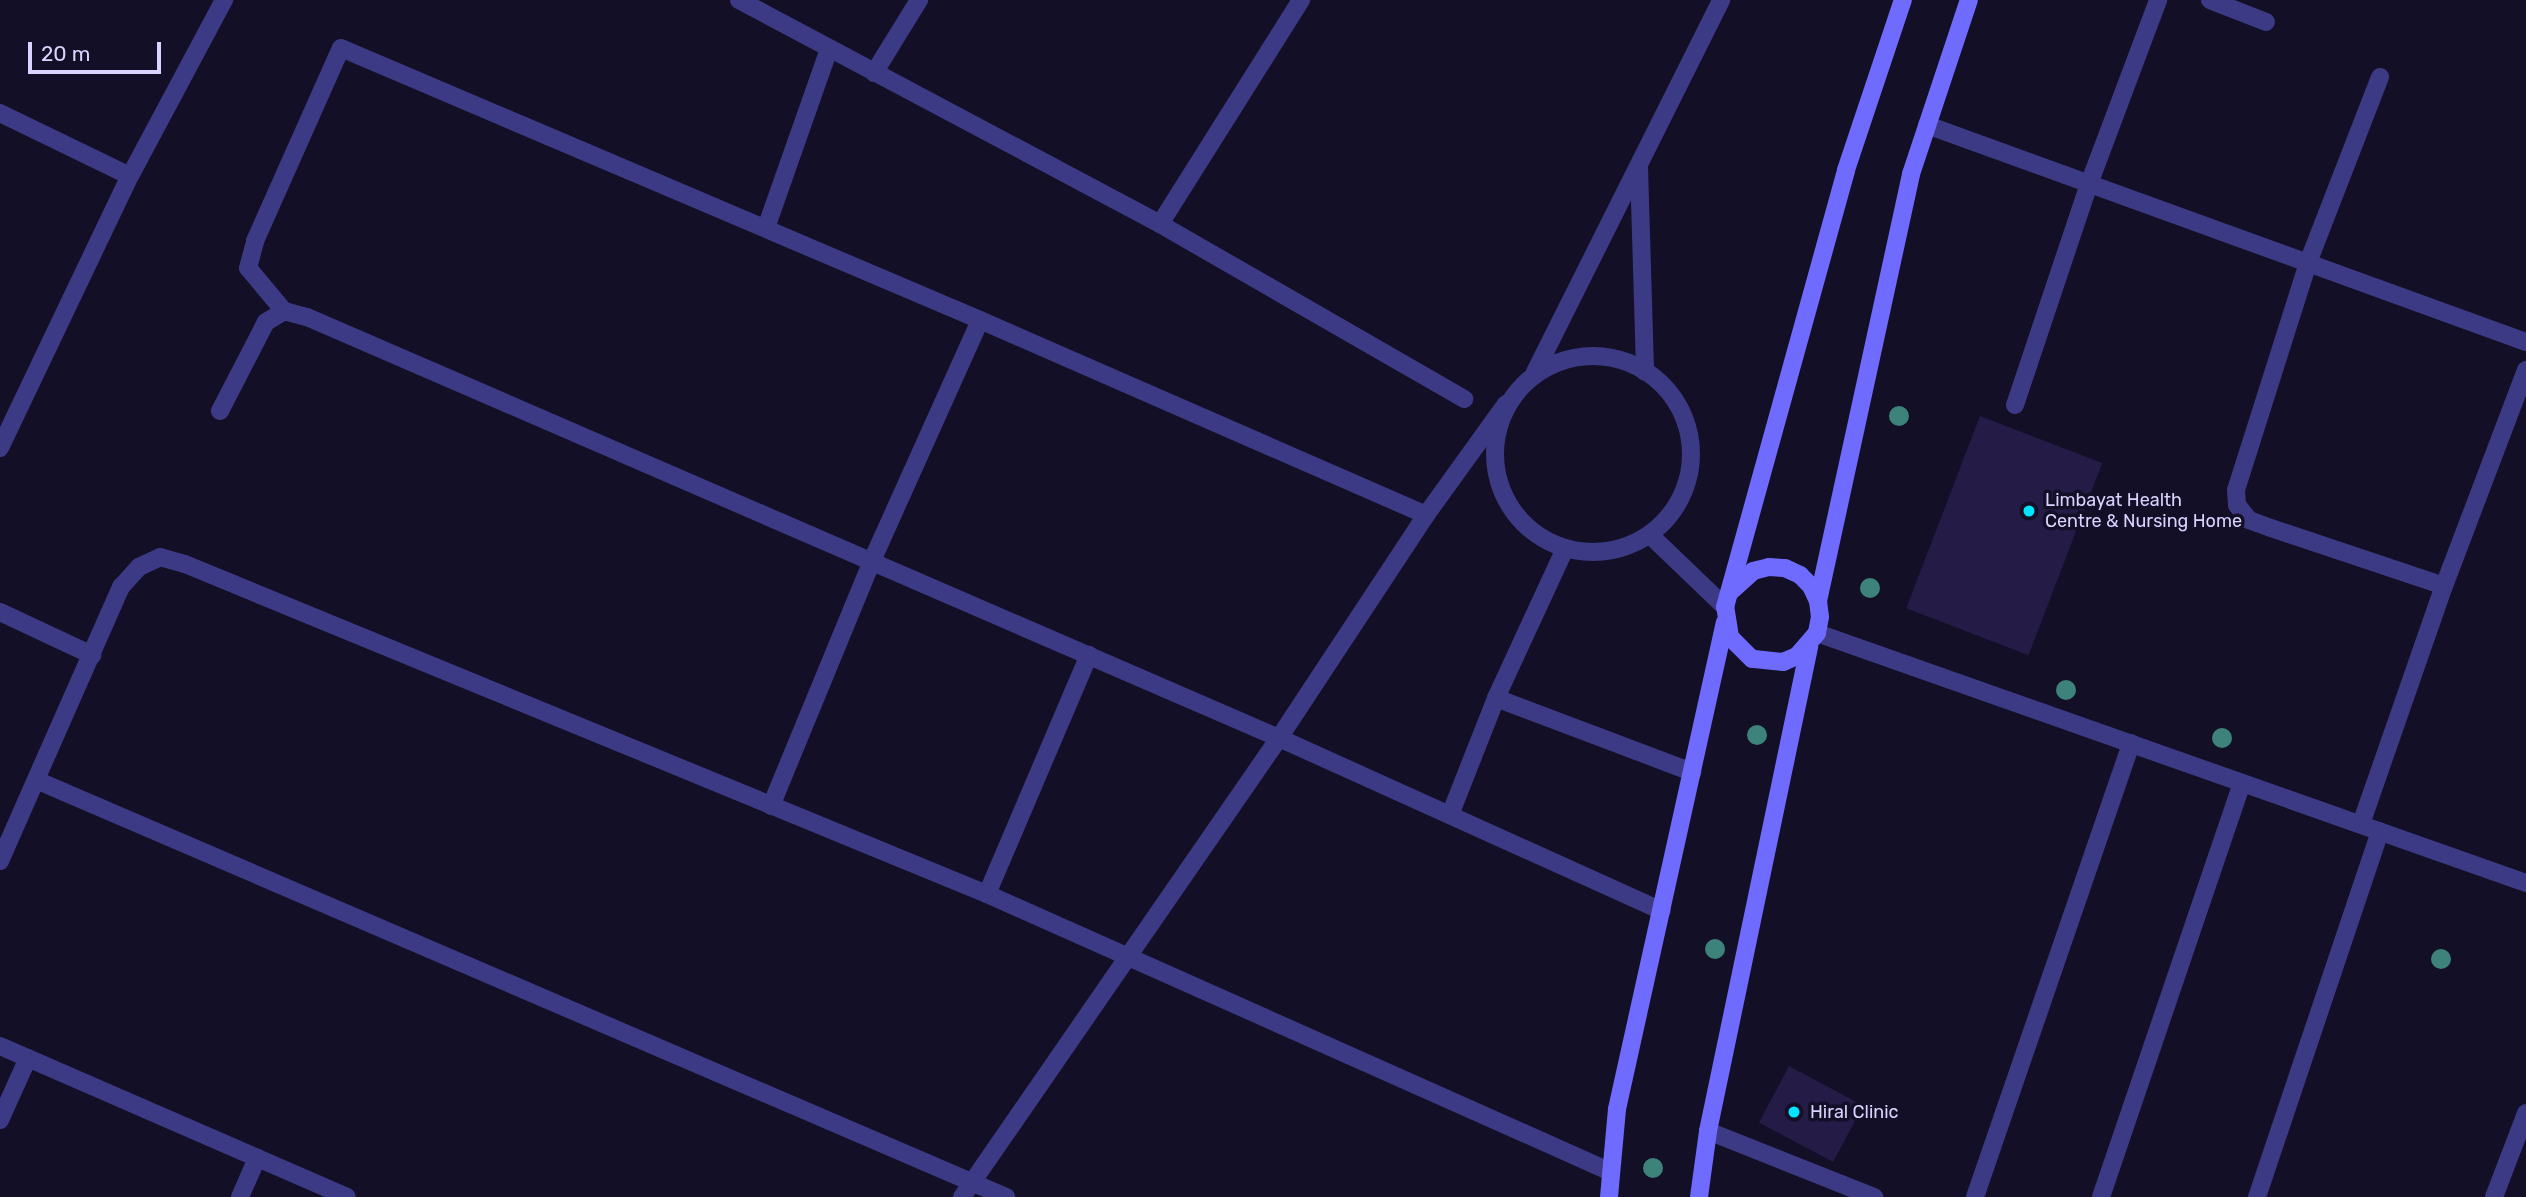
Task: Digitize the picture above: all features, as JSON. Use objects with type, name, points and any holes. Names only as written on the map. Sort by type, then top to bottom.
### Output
[{"type":"main road","points":[[1609,1197],[1617,1109],[1727,607],[1846,170],[1903,0]]},
{"type":"main road","points":[[1818,601],[1911,174],[1969,0]]},
{"type":"main road","points":[[1699,1197],[1709,1130],[1820,617],[1818,601],[1811,586],[1800,575],[1785,568],[1769,566],[1753,570],[1727,607],[1730,637],[1752,659],[1783,662],[1797,656],[1813,640]]},
{"type":"street","points":[[0,448],[130,176],[224,0]]},
{"type":"street","points":[[739,0],[1160,224],[1464,399]]},
{"type":"street","points":[[874,73],[919,0]]},
{"type":"street","points":[[1160,224],[1301,0]]},
{"type":"street","points":[[967,1190],[1279,738],[1426,515],[1506,404],[1535,372],[1721,0]]},
{"type":"street","points":[[2015,405],[2089,184],[2158,0]]},
{"type":"street","points":[[2210,0],[2266,22]]},
{"type":"street","points":[[1426,515],[980,320],[341,48],[255,242],[248,268],[284,311],[307,317],[1089,655],[1662,911]]},
{"type":"street","points":[[766,229],[829,49]]},
{"type":"street","points":[[2380,77],[2308,263],[2236,490],[2237,505],[2249,520],[2444,586]]},
{"type":"street","points":[[0,113],[130,176]]},
{"type":"street","points":[[1927,125],[2526,342]]},
{"type":"street","points":[[1639,164],[1645,372]]},
{"type":"street","points":[[220,411],[265,322],[284,311]]},
{"type":"street","points":[[771,807],[871,563],[980,320]]},
{"type":"street","points":[[1506,404],[1494,447],[1501,491],[1527,527],[1565,549],[1609,552],[1650,535],[1679,502],[1692,460],[1685,417],[1660,380],[1621,358],[1577,355],[1535,372]]},
{"type":"street","points":[[2361,824],[2444,586],[2526,370]]},
{"type":"street","points":[[1650,535],[1727,607]]},
{"type":"street","points":[[1450,815],[1496,698],[1565,549]]},
{"type":"street","points":[[0,861],[121,587],[139,567],[160,557],[185,564],[987,894],[1611,1172]]},
{"type":"street","points":[[0,612],[92,655]]},
{"type":"street","points":[[1813,640],[2131,743],[2526,883]]},
{"type":"street","points":[[987,894],[1089,655]]},
{"type":"street","points":[[1496,698],[1692,772]]},
{"type":"street","points":[[1975,1197],[2131,743]]},
{"type":"street","points":[[36,780],[967,1190],[1006,1197]]},
{"type":"street","points":[[2101,1197],[2242,783]]},
{"type":"street","points":[[2258,1197],[2380,831]]},
{"type":"street","points":[[0,1046],[347,1197]]},
{"type":"street","points":[[0,1120],[29,1058]]},
{"type":"street","points":[[2494,1197],[2526,1113]]},
{"type":"street","points":[[1709,1130],[1874,1197]]},
{"type":"street","points":[[240,1197],[257,1158]]},
{"type":"building","points":[[1980,416],[2102,463],[2028,655],[1906,608]]},
{"type":"building","points":[[1789,1066],[1863,1105],[1833,1162],[1759,1123]]},
{"type":"place","name":"Limbayat Health Centre & Nursing Home","points":[[2029,511]]},
{"type":"place","name":"Hiral Clinic","points":[[1794,1112]]}]
